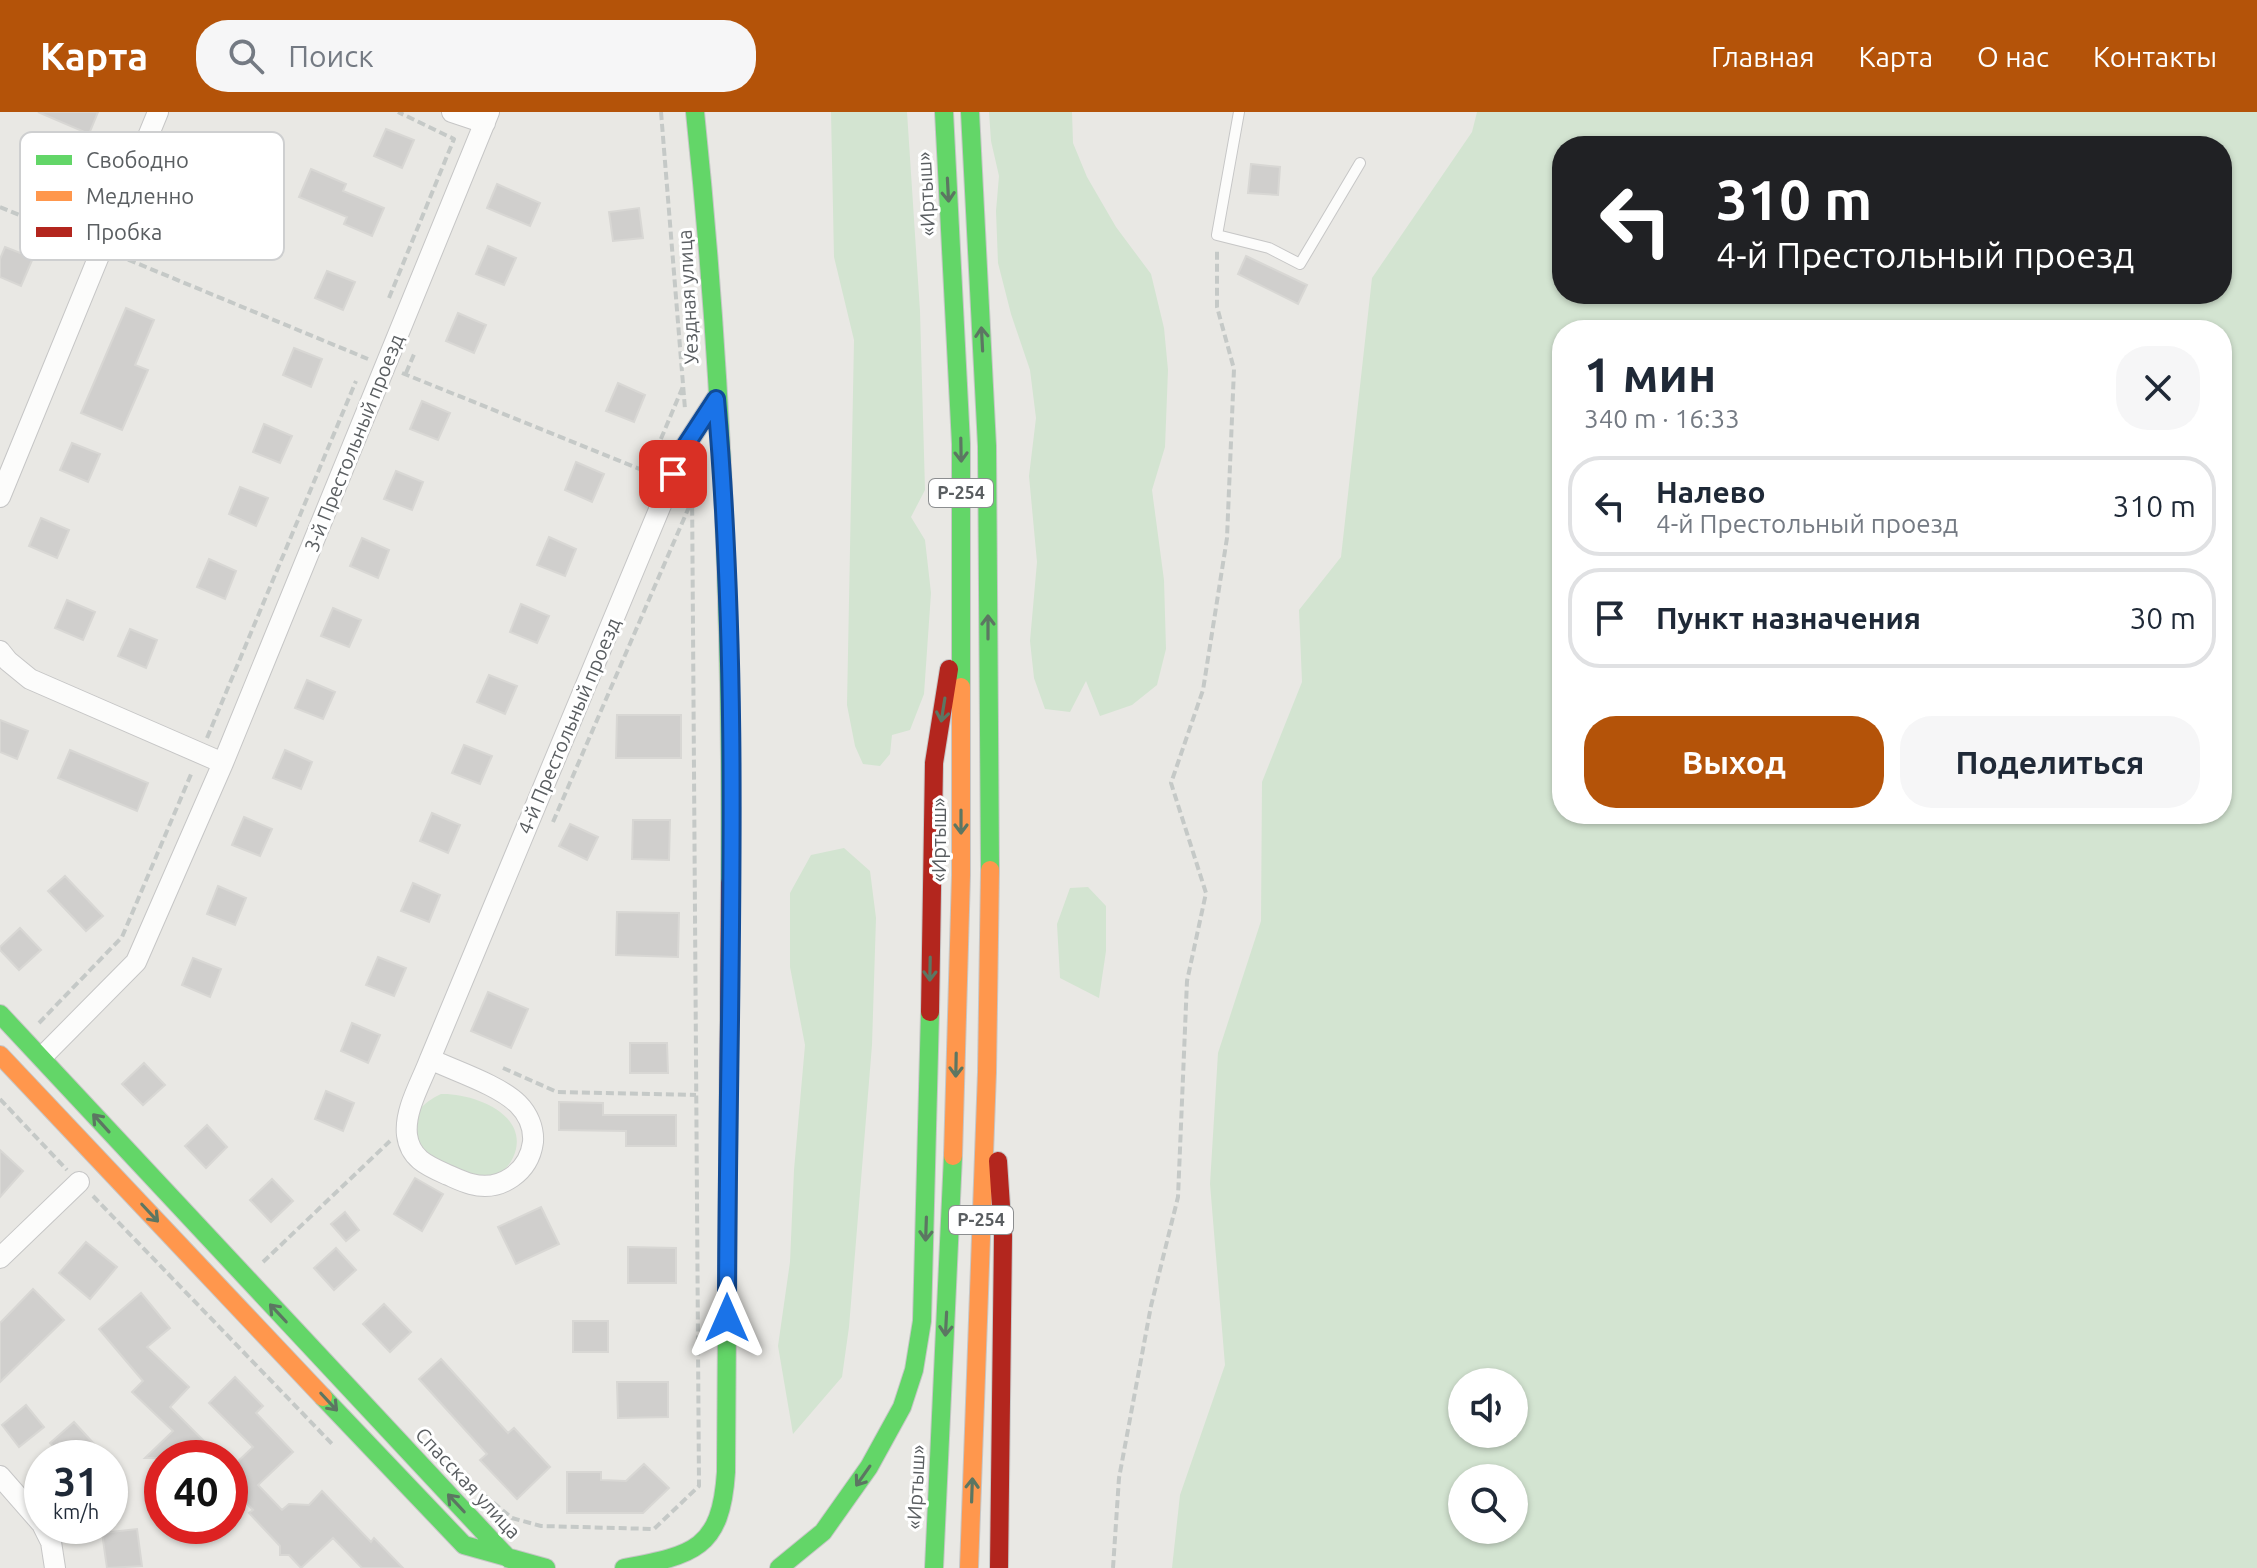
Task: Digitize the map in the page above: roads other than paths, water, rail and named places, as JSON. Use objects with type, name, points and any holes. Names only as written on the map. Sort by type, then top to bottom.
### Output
[{"type":"main road","name":"Уездная улица","points":[[624,1568],[664,1561],[697,1547],[711,1535],[722,1512],[726,1472],[731,801],[724,483],[706,217],[695,112]]},
{"type":"main road","name":"«Иртыш»","points":[[934,1568],[953,1171],[961,875],[961,444],[944,112]]},
{"type":"main road","name":"Р-254","points":[[969,1568],[987,1072],[990,873],[987,446],[970,112]]},
{"type":"main road","points":[[779,1568],[823,1532],[869,1467],[902,1407],[914,1370],[922,1321],[926,1224],[934,763],[962,605]]},
{"type":"main road","name":"Спасская улица","points":[[0,1014],[505,1564]]},
{"type":"main road","name":"Спасская улица","points":[[0,1055],[464,1545],[505,1564]]},
{"type":"main road","points":[[987,1072],[998,1150],[1003,1236],[999,1568]]},
{"type":"main road","points":[[505,1564],[546,1568]]},
{"type":"street","points":[[150,132],[158,112]]},
{"type":"street","name":"3-й Престольный проезд","points":[[42,1057],[136,962],[223,763],[487,118],[452,112]]},
{"type":"street","points":[[0,497],[97,260]]},
{"type":"street","name":"4-й Престольный проезд","points":[[430,1059],[516,1102],[528,1116],[533,1134],[531,1153],[522,1169],[508,1181],[490,1186],[471,1184],[422,1163],[412,1152],[407,1134],[409,1115],[430,1059],[686,445],[716,399]]},
{"type":"street","points":[[0,651],[30,679],[223,763]]},
{"type":"street","points":[[0,1258],[79,1182]]},
{"type":"street","points":[[0,1476],[24,1504]]},
{"type":"street","points":[[51,1544],[55,1568]]},
{"type":"lane","points":[[1239,112],[1217,235],[1269,248],[1300,264],[1360,163]]}]
